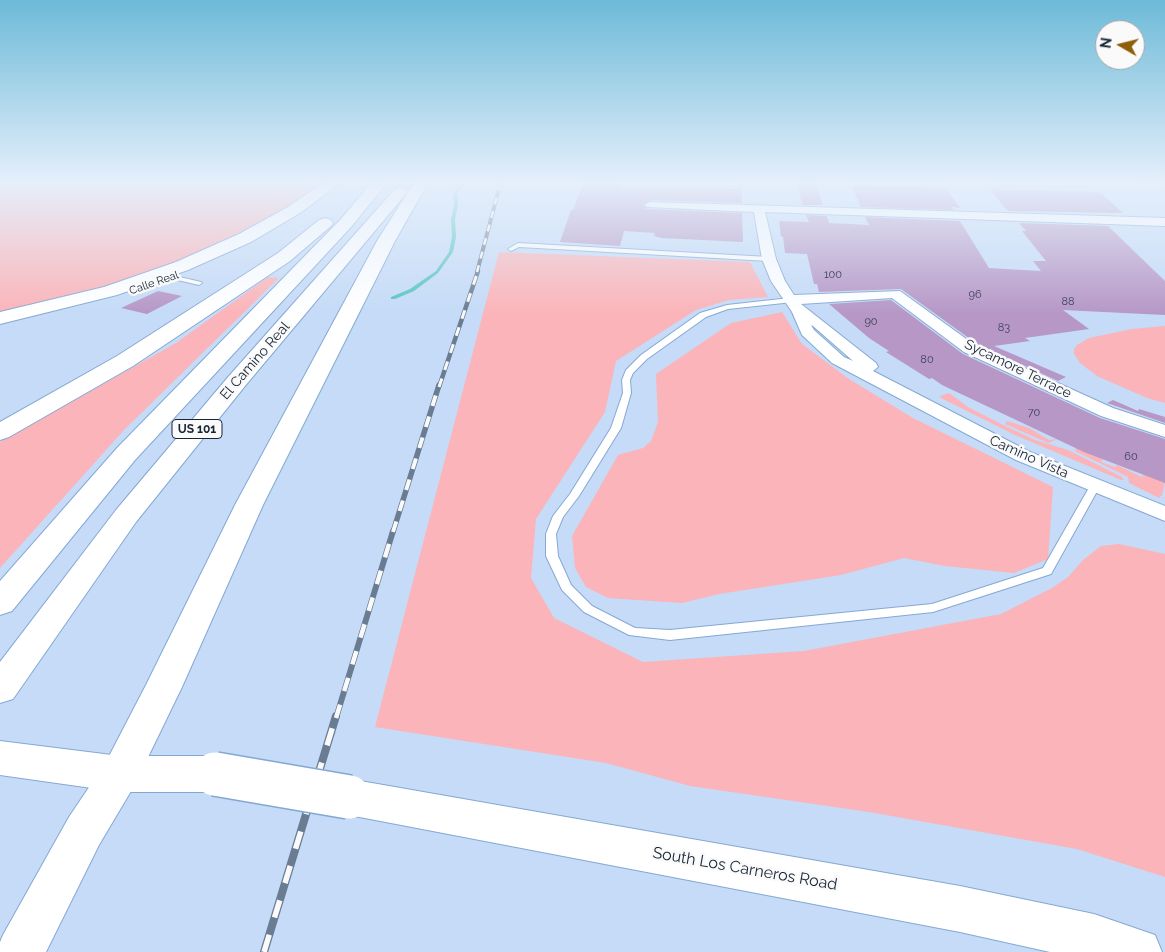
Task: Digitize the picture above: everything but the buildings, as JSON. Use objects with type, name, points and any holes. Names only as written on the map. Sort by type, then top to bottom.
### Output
[{"type":"main road","name":"Calle Real","points":[[0,318],[110,291],[182,266],[244,238],[266,225]]},
{"type":"main road","name":"Calle Real","points":[[0,324],[119,295],[171,277],[226,254],[277,225]]},
{"type":"main road","points":[[0,432],[126,361],[284,257],[323,225]]},
{"type":"main road","name":"El Camino Real","points":[[0,603],[126,454],[344,225]]},
{"type":"main road","name":"El Camino Real","points":[[0,689],[126,516],[237,381],[372,225]]},
{"type":"main road","points":[[20,952],[87,826],[120,774],[164,687],[248,505],[395,225]]},
{"type":"main road","name":"South Los Carneros Road","points":[[0,758],[120,774],[215,774],[960,909],[1094,938],[1138,952]]},
{"type":"street","name":"Camino Vista","points":[[762,225],[769,259],[778,281],[794,306],[807,332],[831,356],[898,390],[965,428],[1023,456],[1165,514]]},
{"type":"street","name":"Sycamore Terrace","points":[[794,306],[895,294],[970,349],[1107,412],[1165,431]]},
{"type":"lane","points":[[511,249],[518,245],[769,259]]},
{"type":"lane","points":[[171,277],[199,282]]},
{"type":"lane","points":[[794,306],[740,304],[715,310],[703,315],[644,357],[629,372],[626,380],[627,393],[616,428],[574,496],[558,516],[551,534],[552,556],[566,587],[588,609],[634,632],[670,635],[933,608],[1047,571],[1095,486]]},
{"type":"shaded area","points":[[0,225],[259,225],[228,242],[147,276],[0,315]]},
{"type":"shaded area","points":[[499,252],[750,262],[768,297],[729,300],[696,310],[616,361],[605,412],[536,519],[531,578],[554,618],[643,662],[804,651],[1001,614],[1052,588],[1068,577],[1083,560],[1101,546],[1119,544],[1165,554],[1165,877],[1077,849],[869,812],[690,786],[606,763],[375,727]]},
{"type":"shaded area","points":[[268,277],[279,278],[124,430],[0,568],[0,442],[176,343]]},
{"type":"shaded area","points":[[782,312],[802,344],[849,379],[913,418],[1053,487],[1048,559],[1014,573],[945,566],[904,558],[841,575],[719,594],[682,603],[608,598],[586,587],[575,568],[572,536],[618,455],[643,448],[651,441],[658,422],[656,374],[731,323]]},
{"type":"shaded area","points":[[1165,326],[1165,403],[1147,398],[1097,376],[1080,363],[1074,354],[1074,349],[1077,345],[1089,338],[1132,329]]},
{"type":"shaded area","points":[[949,393],[968,407],[1003,425],[1035,440],[1068,450],[1122,477],[1124,480],[1015,435],[940,396]]},
{"type":"shaded area","points":[[1007,421],[1029,428],[1049,440],[1058,439],[1048,443],[1005,424]]},
{"type":"shaded area","points":[[1080,441],[1103,459],[1101,462],[1115,467],[1117,465],[1142,477],[1144,474],[1165,482],[1162,495],[1159,498],[1129,483],[1128,477],[1075,451]]},
{"type":"waterway","points":[[393,298],[412,290],[437,272],[451,252],[454,237],[453,225]]},
{"type":"railway","points":[[477,272],[489,225]]},
{"type":"railway","points":[[439,387],[478,271]]},
{"type":"railway","points":[[393,532],[439,385]]},
{"type":"railway","points":[[336,718],[393,531]]},
{"type":"railway","points":[[264,952],[336,716]]}]
